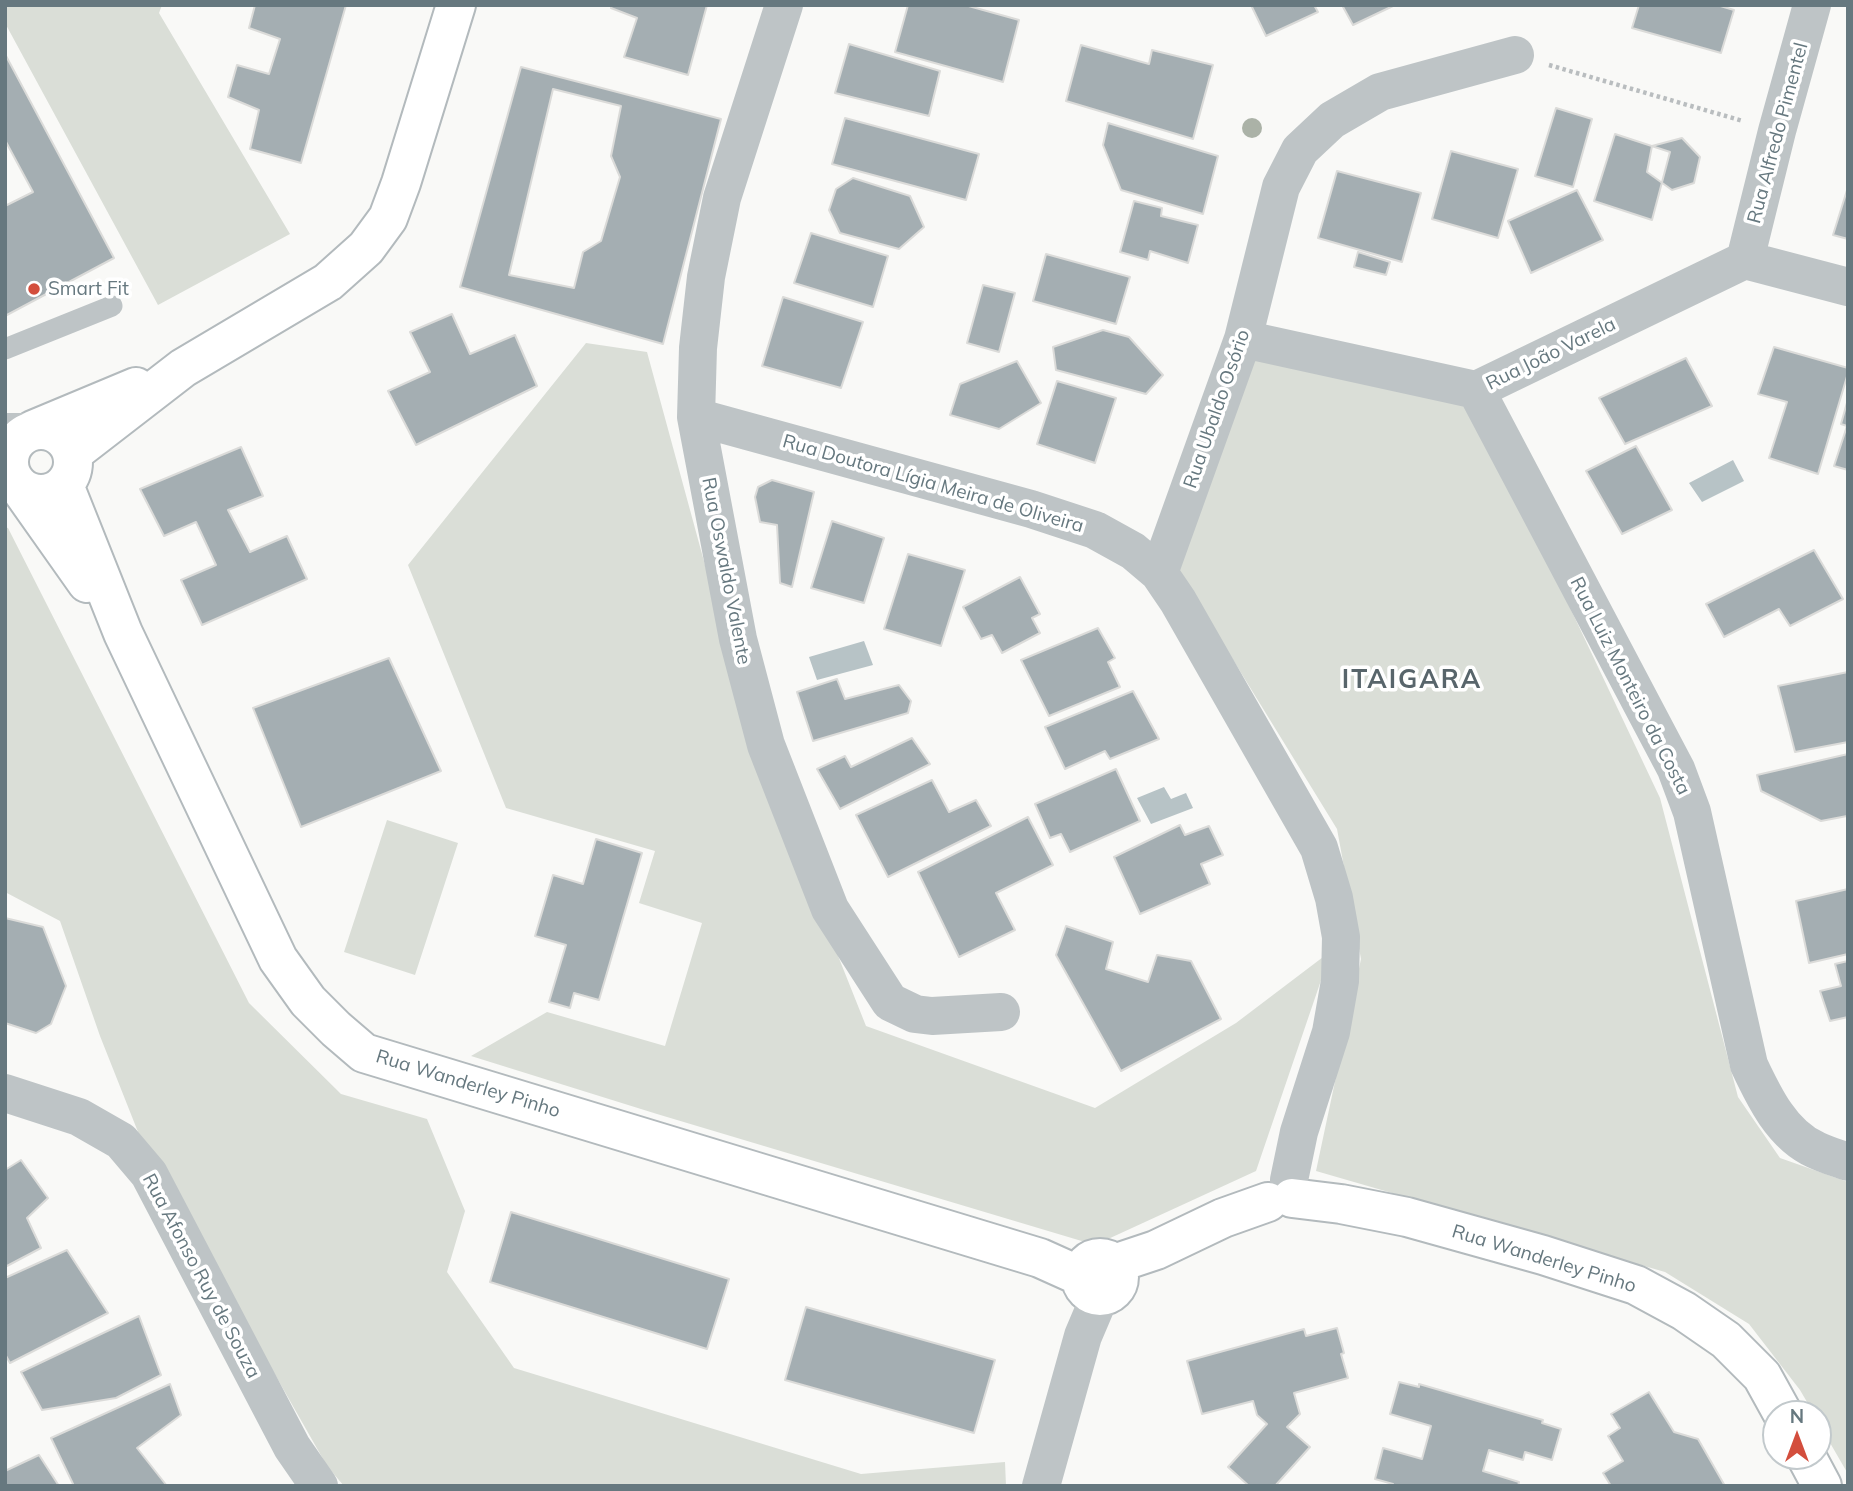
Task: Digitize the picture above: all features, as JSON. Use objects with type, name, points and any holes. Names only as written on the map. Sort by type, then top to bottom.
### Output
[{"type":"street","points":[[183,368],[69,469],[55,491],[34,494],[23,489],[11,477],[9,457],[22,431],[183,368],[328,282],[366,248],[388,218],[401,183],[456,5]]},
{"type":"street","name":"Rua Oswaldo Valente","points":[[784,5],[722,198],[706,276],[698,348],[696,417],[738,639],[765,745],[830,909],[890,1002],[915,1014],[932,1016],[1001,1012]]},
{"type":"street","name":"Rua Alfredo Pimentel","points":[[1745,260],[1812,5]]},
{"type":"street","name":"Rua Ubaldo Osório","points":[[1159,573],[1243,339],[1281,187],[1300,150],[1332,120],[1380,92],[1515,55]]},
{"type":"street","points":[[1745,260],[1848,287]]},
{"type":"street","name":"Rua João Varela","points":[[1243,339],[1476,390],[1745,260]]},
{"type":"street","name":"Rua Luiz Monteiro da Costa","points":[[1476,390],[1676,769],[1692,812],[1749,1065],[1765,1099],[1786,1128],[1814,1150],[1848,1162]]},
{"type":"street","name":"Rua Doutora Lígia Meira de Oliveira","points":[[696,417],[1031,509],[1095,530],[1133,551],[1159,573]]},
{"type":"street","points":[[22,431],[46,429],[58,434],[67,442],[69,469]]},
{"type":"street","name":"Rua Wanderley Pinho","points":[[69,469],[123,633],[278,959],[308,1001],[335,1029],[365,1053],[1098,1278]]},
{"type":"street","name":"Rua Wanderley Pinho","points":[[11,477],[123,633]]},
{"type":"street","points":[[1041,1486],[1098,1278],[1281,1190],[1331,1032],[1340,981],[1341,937],[1334,898],[1319,848],[1178,601],[1159,573]]},
{"type":"street","name":"Rua Afonso Ruy de Souza","points":[[5,1093],[79,1116],[121,1142],[149,1174],[292,1447],[319,1486]]},
{"type":"street","name":"Rua Wanderley Pinho","points":[[1281,1190],[1420,1221],[1543,1255],[1636,1286],[1684,1311],[1726,1340],[1762,1376],[1775,1400]]},
{"type":"street","points":[[1813,1470],[1822,1486]]},
{"type":"lane","points":[[5,349],[112,306]]},
{"type":"path","points":[[1515,55],[1777,131]]},
{"type":"shaded area","points":[[5,5],[162,5],[159,13],[290,234],[158,305],[5,23]]},
{"type":"shaded area","points":[[586,343],[647,352],[754,745],[866,1026],[1095,1108],[1236,1023],[1331,951],[1256,1171],[1095,1245],[471,1056],[547,1012],[665,1046],[702,923],[639,903],[655,851],[506,808],[408,565]]},
{"type":"shaded area","points":[[1236,354],[1468,392],[1660,798],[1738,1097],[1780,1158],[1848,1182],[1848,1474],[1832,1446],[1832,1400],[1806,1400],[1749,1324],[1665,1272],[1316,1171],[1361,959],[1337,829],[1176,567]]},
{"type":"shaded area","points":[[1733,460],[1744,481],[1702,502],[1689,483]]},
{"type":"shaded area","points":[[5,527],[8,528],[249,1003],[341,1094],[427,1119],[465,1211],[447,1272],[514,1368],[861,1474],[1005,1462],[1006,1486],[344,1486],[327,1466],[140,1137],[100,1036],[60,921],[5,892]]},
{"type":"shaded area","points":[[864,641],[873,665],[817,680],[809,657]]},
{"type":"shaded area","points":[[1164,787],[1171,799],[1186,793],[1193,808],[1151,824],[1137,798]]},
{"type":"shaded area","points":[[387,820],[458,843],[415,975],[344,952]]},
{"type":"building","points":[[255,5],[346,5],[301,163],[250,149],[259,110],[228,97],[237,65],[269,74],[280,39],[249,28]]},
{"type":"building","points":[[612,5],[707,5],[688,75],[624,57],[637,18],[611,8]]},
{"type":"building","points":[[908,5],[965,5],[1019,20],[1003,82],[895,52]]},
{"type":"building","points":[[1251,5],[1314,5],[1318,12],[1266,36]]},
{"type":"building","points":[[1342,5],[1393,5],[1393,6],[1353,25]]},
{"type":"building","points":[[1639,5],[1717,5],[1734,10],[1721,53],[1632,28]]},
{"type":"building","points":[[849,44],[940,71],[929,116],[835,93]]},
{"type":"building","points":[[1081,45],[1149,64],[1152,50],[1213,65],[1193,139],[1066,101]]},
{"type":"building","points":[[5,54],[114,258],[5,316],[5,206],[33,192],[5,140]]},
{"type":"building","points":[[521,67],[721,119],[663,344],[460,287]]},
{"type":"building","points":[[553,89],[621,106],[611,156],[620,177],[601,241],[583,252],[574,288],[509,275]]},
{"type":"building","points":[[1556,108],[1592,119],[1573,187],[1535,176]]},
{"type":"building","points":[[845,118],[979,154],[966,200],[832,164]]},
{"type":"building","points":[[1108,123],[1218,156],[1203,214],[1121,190],[1103,145]]},
{"type":"building","points":[[1615,134],[1670,152],[1652,220],[1594,201]]},
{"type":"building","points":[[1682,138],[1700,157],[1694,183],[1672,190],[1647,172],[1652,146]]},
{"type":"building","points":[[1451,151],[1518,169],[1498,238],[1432,219]]},
{"type":"building","points":[[1337,171],[1421,193],[1402,262],[1318,238]]},
{"type":"building","points":[[853,178],[910,196],[924,227],[899,249],[840,233],[829,210],[836,189]]},
{"type":"building","points":[[1848,187],[1848,239],[1833,235]]},
{"type":"building","points":[[1577,190],[1603,240],[1531,273],[1508,221]]},
{"type":"building","points":[[1134,201],[1162,208],[1161,216],[1198,225],[1188,263],[1150,251],[1148,260],[1120,252]]},
{"type":"building","points":[[811,233],[888,256],[873,307],[794,283]]},
{"type":"building","points":[[1358,252],[1390,262],[1386,275],[1354,267]]},
{"type":"building","points":[[1046,254],[1130,277],[1116,324],[1033,301]]},
{"type":"building","points":[[983,285],[1015,293],[999,352],[967,343]]},
{"type":"building","points":[[783,297],[863,322],[841,388],[762,366]]},
{"type":"building","points":[[452,314],[470,354],[515,335],[537,386],[416,445],[388,391],[430,372],[410,332]]},
{"type":"building","points":[[1103,330],[1129,337],[1163,375],[1146,394],[1056,370],[1053,347]]},
{"type":"building","points":[[1774,347],[1848,368],[1818,474],[1769,458],[1787,402],[1758,394]]},
{"type":"building","points":[[1686,358],[1712,406],[1625,444],[1599,398]]},
{"type":"building","points":[[1017,361],[1041,403],[999,429],[950,415],[960,384]]},
{"type":"building","points":[[1057,381],[1116,398],[1095,463],[1037,444]]},
{"type":"building","points":[[1848,399],[1848,470],[1834,466],[1847,426],[1841,424]]},
{"type":"building","points":[[1636,446],[1672,510],[1622,534],[1586,471]]},
{"type":"building","points":[[241,447],[263,496],[228,510],[250,552],[287,536],[307,579],[202,625],[181,580],[216,565],[196,522],[164,536],[140,489]]},
{"type":"building","points":[[772,480],[814,492],[792,587],[780,583],[777,525],[760,522],[755,497],[758,487]]},
{"type":"building","points":[[832,521],[884,538],[864,603],[811,588]]},
{"type":"building","points":[[1814,550],[1843,599],[1790,626],[1779,609],[1724,637],[1706,604]]},
{"type":"building","points":[[908,554],[965,570],[941,646],[884,629]]},
{"type":"building","points":[[1020,577],[1040,614],[1032,618],[1040,633],[1002,653],[992,635],[981,639],[963,607]]},
{"type":"building","points":[[1098,628],[1115,658],[1108,662],[1120,687],[1049,716],[1021,660]]},
{"type":"building","points":[[389,658],[441,771],[301,827],[253,708]]},
{"type":"building","points":[[1848,672],[1848,742],[1795,752],[1778,686]]},
{"type":"building","points":[[837,679],[845,699],[899,685],[911,701],[908,713],[813,741],[797,692]]},
{"type":"building","points":[[1133,691],[1159,739],[1110,759],[1105,751],[1065,769],[1045,727]]},
{"type":"building","points":[[912,738],[930,764],[840,809],[817,769],[845,756],[851,767]]},
{"type":"building","points":[[1848,754],[1847,816],[1821,821],[1761,791],[1757,775]]},
{"type":"building","points":[[1116,769],[1140,821],[1070,852],[1061,834],[1050,838],[1035,804]]},
{"type":"building","points":[[932,780],[949,812],[976,800],[991,826],[888,877],[856,815]]},
{"type":"building","points":[[1028,817],[1053,865],[996,893],[1015,930],[959,957],[918,872]]},
{"type":"building","points":[[1180,825],[1185,835],[1209,826],[1223,855],[1201,864],[1210,884],[1140,914],[1114,857]]},
{"type":"building","points":[[596,839],[642,853],[599,1000],[574,993],[570,1008],[549,1002],[566,945],[535,936],[553,875],[583,884]]},
{"type":"building","points":[[1848,889],[1848,954],[1809,963],[1796,901]]},
{"type":"building","points":[[5,918],[43,927],[66,986],[51,1024],[36,1033],[5,1023]]},
{"type":"building","points":[[1066,926],[1113,942],[1106,969],[1148,982],[1157,955],[1191,961],[1221,1019],[1121,1071],[1056,955]]},
{"type":"building","points":[[1848,961],[1848,1017],[1830,1021],[1820,991],[1841,986],[1835,964]]},
{"type":"building","points":[[21,1160],[48,1198],[27,1218],[41,1248],[5,1267],[5,1170]]},
{"type":"building","points":[[511,1212],[729,1279],[707,1349],[490,1282]]},
{"type":"building","points":[[67,1250],[108,1313],[10,1363],[5,1354],[5,1278]]},
{"type":"building","points":[[806,1307],[995,1360],[974,1433],[785,1380]]},
{"type":"building","points":[[139,1316],[161,1375],[116,1398],[42,1410],[21,1372]]},
{"type":"building","points":[[1337,1328],[1348,1378],[1294,1393],[1300,1414],[1287,1427],[1310,1447],[1275,1486],[1249,1486],[1228,1467],[1267,1424],[1257,1415],[1253,1401],[1202,1414],[1187,1361],[1304,1329],[1306,1336]]},
{"type":"building","points":[[1399,1382],[1419,1387],[1419,1384],[1543,1420],[1542,1423],[1561,1429],[1552,1460],[1525,1452],[1523,1460],[1489,1450],[1483,1471],[1519,1482],[1518,1486],[1392,1486],[1393,1484],[1375,1479],[1383,1448],[1422,1459],[1431,1426],[1390,1414]]},
{"type":"building","points":[[170,1384],[181,1415],[137,1448],[167,1486],[74,1486],[51,1438]]},
{"type":"building","points":[[1649,1392],[1674,1432],[1698,1439],[1725,1486],[1611,1486],[1603,1473],[1623,1461],[1608,1436],[1620,1428],[1611,1414]]},
{"type":"building","points":[[39,1455],[59,1486],[5,1486],[5,1471]]},
{"type":"place","name":"Smart Fit","points":[[34,289]]},
{"type":"district","name":"ITAIGARA","points":[[1412,680]]}]
